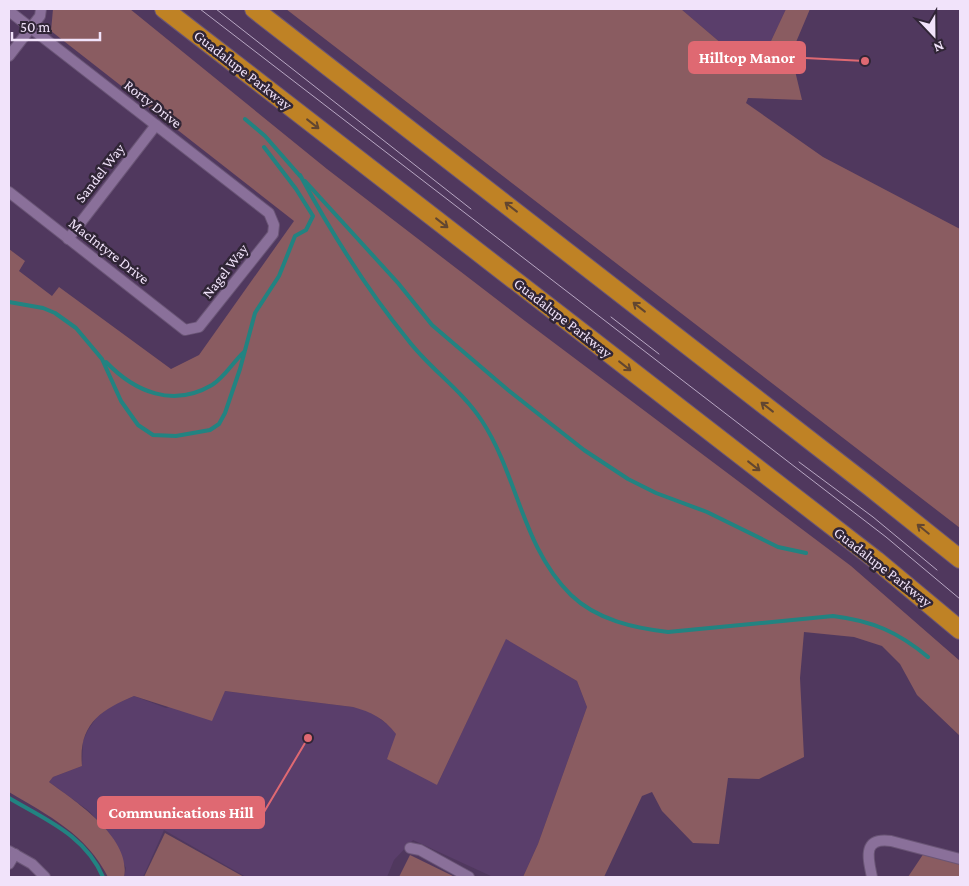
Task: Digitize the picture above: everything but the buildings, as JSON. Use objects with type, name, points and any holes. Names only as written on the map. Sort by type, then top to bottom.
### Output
[{"type":"highway","name":"Guadalupe Parkway","points":[[164,9],[876,560],[960,630]]},
{"type":"highway","points":[[254,9],[960,559]]},
{"type":"street","points":[[9,56],[40,16],[41,9]]},
{"type":"street","name":"Rorty Drive","points":[[9,10],[269,213],[274,224]]},
{"type":"street","name":"Sandel Way","points":[[68,239],[156,125]]},
{"type":"street","name":"MacIntyre Drive","points":[[9,192],[181,327],[192,330]]},
{"type":"street","name":"Nagel Way","points":[[192,330],[199,327],[273,234],[274,224]]},
{"type":"street","points":[[872,877],[868,853],[872,845],[879,840],[890,841],[960,859]]},
{"type":"street","points":[[410,848],[420,850],[469,877]]},
{"type":"street","points":[[9,864],[12,853],[37,868],[45,877]]},
{"type":"shaded area","points":[[53,9],[130,9],[327,169],[525,321],[851,566],[960,661],[960,736],[917,695],[900,664],[882,646],[854,637],[804,632],[800,678],[804,757],[759,779],[728,778],[719,844],[693,843],[662,811],[652,792],[642,796],[604,877],[523,877],[538,844],[587,707],[577,681],[506,639],[437,785],[387,759],[396,734],[377,716],[353,707],[225,691],[212,721],[134,696],[111,707],[94,721],[84,740],[82,766],[53,777],[49,782],[86,810],[111,835],[119,848],[124,862],[124,877],[108,877],[89,849],[78,838],[52,818],[9,792],[9,249],[25,261],[19,271],[52,296],[59,287],[171,369],[199,355],[294,221],[51,31]]},
{"type":"shaded area","points":[[286,9],[681,9],[756,73],[786,9],[810,9],[791,54],[802,100],[748,98],[746,103],[823,157],[960,229],[960,528]]},
{"type":"shaded area","points":[[681,9],[786,9],[756,73]]},
{"type":"shaded area","points":[[506,638],[577,681],[587,707],[538,844],[523,877],[493,877],[413,840],[394,860],[387,877],[246,877],[164,830],[143,877],[124,877],[126,868],[107,831],[89,811],[49,782],[53,777],[82,766],[83,741],[88,730],[97,717],[111,706],[134,696],[166,708],[225,691],[353,707],[369,711],[390,726],[437,785]]},
{"type":"shaded area","points":[[165,833],[244,877],[144,877]]},
{"type":"shaded area","points":[[924,853],[960,864],[960,877],[908,877]]},
{"type":"shaded area","points":[[410,855],[455,877],[399,877]]},
{"type":"waterway","points":[[245,119],[265,136],[300,176]]},
{"type":"waterway","points":[[9,302],[43,308],[55,313],[76,328],[102,359],[121,401],[138,425],[153,435],[176,436],[210,430],[219,424],[225,413],[240,369],[255,313],[279,276],[295,236],[306,230],[313,216],[296,189],[264,147]]},
{"type":"waterway","points":[[300,175],[324,218],[378,301],[417,351],[465,399],[482,421],[494,442],[541,555],[555,576],[581,604],[604,617],[616,621],[668,632],[833,616],[847,618],[873,625],[895,634],[928,657]]},
{"type":"waterway","points":[[305,181],[398,283],[432,325],[508,390],[584,450],[628,479],[656,493],[707,512],[778,547],[806,553]]},
{"type":"waterway","points":[[106,362],[117,373],[142,389],[169,396],[183,395],[197,392],[217,382],[244,352]]},
{"type":"waterway","points":[[9,798],[75,839],[95,862],[103,877]]},
{"type":"tram line","points":[[200,9],[886,537],[960,599]]},
{"type":"tram line","points":[[216,9],[471,209]]},
{"type":"tram line","points":[[611,317],[659,354]]},
{"type":"tram line","points":[[799,462],[873,517],[937,570]]},
{"type":"place","name":"Hilltop Manor","points":[[865,61]]},
{"type":"place","name":"Communications Hill","points":[[308,738]]}]
